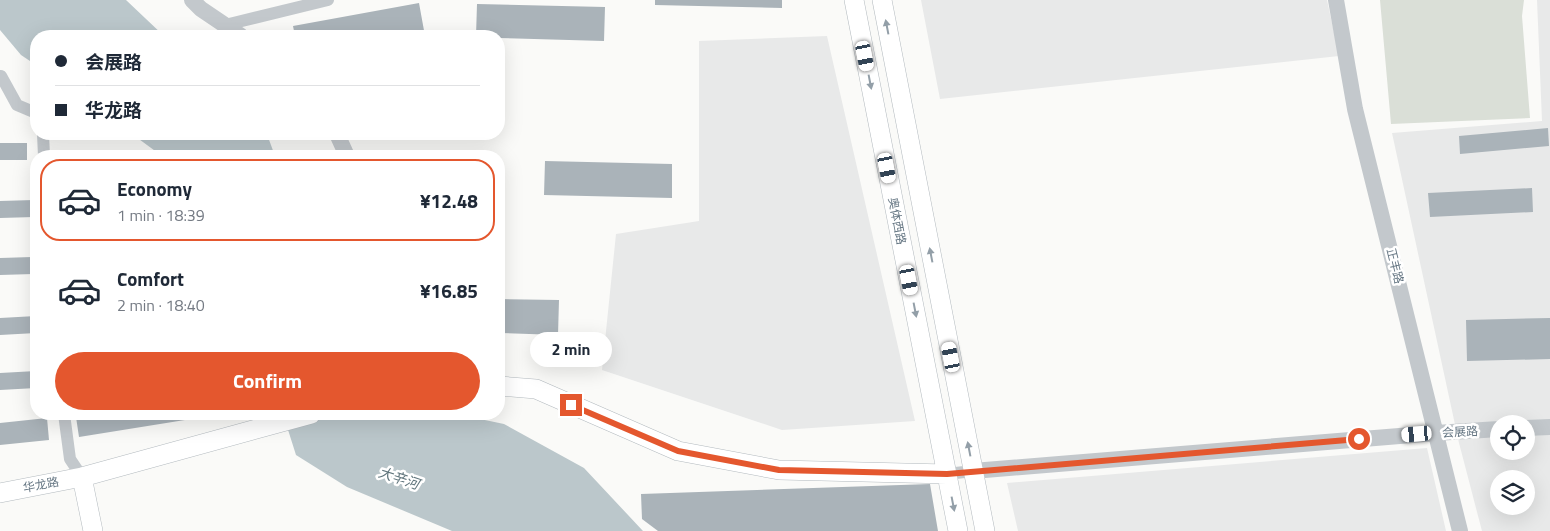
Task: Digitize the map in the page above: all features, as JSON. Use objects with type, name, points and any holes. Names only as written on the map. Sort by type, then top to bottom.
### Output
[{"type":"main road","name":"奥体西路","points":[[854,0],[958,531]]},
{"type":"main road","points":[[882,0],[985,531]]},
{"type":"main road","points":[[505,386],[536,389],[678,451],[687,453],[779,470],[947,474]]},
{"type":"main road","name":"华龙路","points":[[0,492],[82,477],[288,420]]},
{"type":"main road","points":[[82,477],[93,531]]},
{"type":"street","points":[[192,0],[200,9],[232,30]]},
{"type":"street","points":[[225,25],[328,0]]},
{"type":"street","name":"正丰路","points":[[1336,0],[1355,109],[1460,531]]},
{"type":"street","points":[[1,76],[17,105],[30,110]]},
{"type":"street","points":[[65,420],[70,460],[82,477]]},
{"type":"street","points":[[1535,427],[1550,426]]},
{"type":"street","name":"会展路","points":[[973,471],[1490,430]]},
{"type":"street","points":[[947,474],[973,471]]},
{"type":"shaded area","points":[[921,0],[1327,0],[1339,56],[940,99]]},
{"type":"shaded area","points":[[1380,0],[1524,0],[1522,16],[1530,118],[1391,124]]},
{"type":"shaded area","points":[[1537,0],[1550,0],[1550,531],[1482,531],[1459,443],[1392,133],[1542,121]]},
{"type":"shaded area","points":[[827,36],[915,421],[782,430],[602,370],[616,234],[699,221],[699,41]]},
{"type":"shaded area","points":[[1427,448],[1446,531],[1018,531],[1007,483]]},
{"type":"water","points":[[0,0],[126,0],[158,30],[30,30],[30,61],[21,55],[0,30]]},
{"type":"water","points":[[140,140],[269,140],[273,150],[154,150]]},
{"type":"water","name":"大辛河","points":[[285,420],[485,420],[504,424],[584,468],[643,531],[452,531],[347,487],[296,455]]},
{"type":"building","points":[[655,0],[782,0],[782,8],[655,5]]},
{"type":"building","points":[[419,3],[424,30],[294,30],[293,26]]},
{"type":"building","points":[[477,4],[605,7],[604,41],[505,38],[505,30],[476,30]]},
{"type":"building","points":[[1548,128],[1549,146],[1460,154],[1459,136]]},
{"type":"building","points":[[0,143],[27,143],[27,160],[0,160]]},
{"type":"building","points":[[545,161],[672,164],[672,198],[544,195]]},
{"type":"building","points":[[1532,188],[1533,212],[1430,217],[1428,193]]},
{"type":"building","points":[[30,200],[30,217],[0,218],[0,201]]},
{"type":"building","points":[[30,257],[30,274],[0,275],[0,258]]},
{"type":"building","points":[[505,299],[559,300],[558,335],[505,333]]},
{"type":"building","points":[[30,316],[30,333],[0,335],[0,318]]},
{"type":"building","points":[[1550,318],[1550,359],[1467,361],[1466,320]]},
{"type":"building","points":[[30,371],[30,388],[0,390],[0,373]]},
{"type":"building","points":[[47,420],[49,440],[0,445],[0,423]]},
{"type":"building","points":[[76,420],[185,420],[79,437]]},
{"type":"building","points":[[930,484],[938,531],[658,531],[642,519],[641,494]]},
{"type":"route","points":[[571,405],[678,451],[779,470],[947,474],[1359,439]]}]
